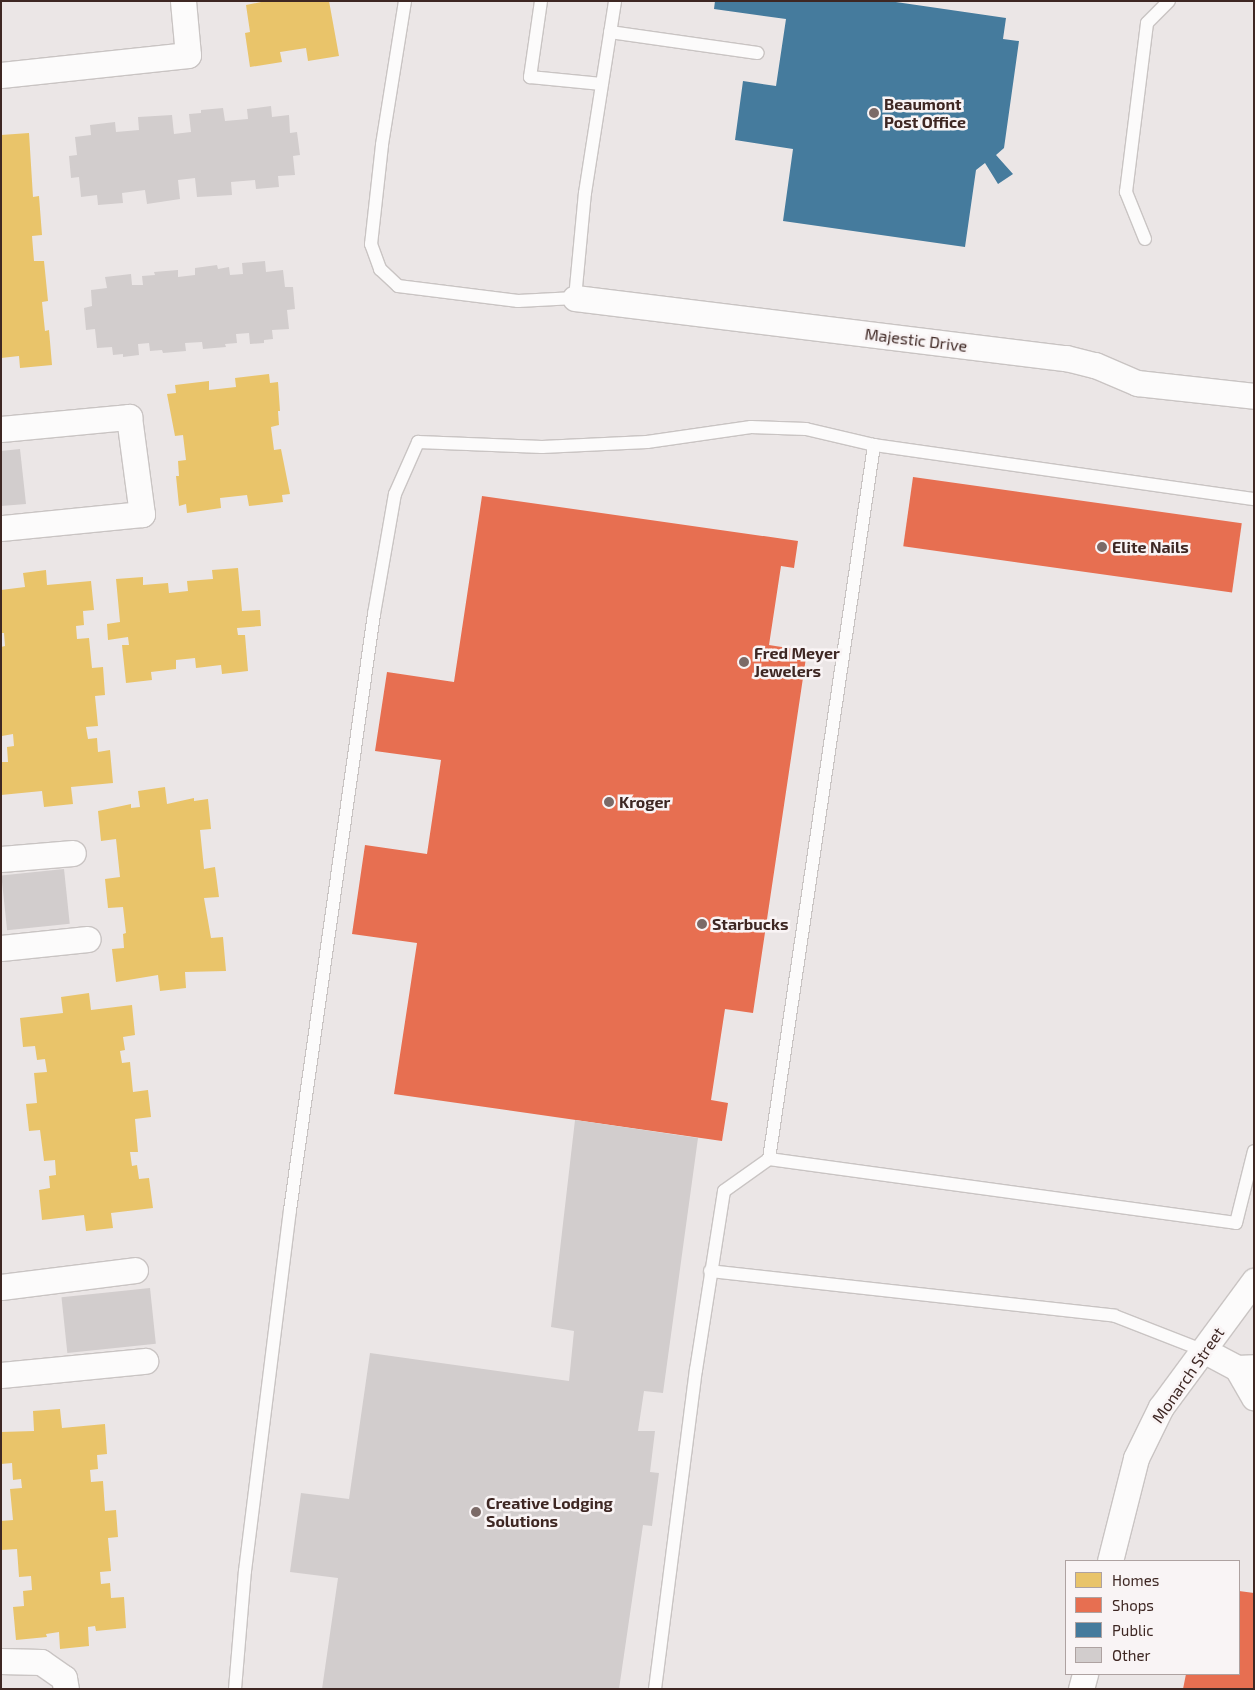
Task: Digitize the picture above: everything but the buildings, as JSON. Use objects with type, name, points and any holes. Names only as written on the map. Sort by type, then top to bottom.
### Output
[{"type":"street","points":[[1,75],[188,55],[183,1]]},
{"type":"street","name":"Majestic Drive","points":[[575,298],[1066,358],[1095,365],[1136,383],[1254,396]]},
{"type":"street","points":[[1,429],[129,417],[142,514],[1,528]]},
{"type":"street","points":[[1,859],[73,853]]},
{"type":"street","points":[[1,948],[88,938]]},
{"type":"street","points":[[1,1287],[135,1270]]},
{"type":"street","name":"Monarch Street","points":[[1110,1560],[1136,1458],[1161,1408],[1205,1351],[1254,1281]]},
{"type":"street","points":[[1205,1351],[1245,1367],[1254,1398]]},
{"type":"street","points":[[1,1375],[146,1361]]},
{"type":"street","points":[[1,1661],[41,1662],[64,1678],[66,1689]]},
{"type":"street","points":[[1081,1689],[1085,1675]]},
{"type":"lane","points":[[405,1],[382,145],[371,244],[380,269],[398,286],[518,301],[575,298],[585,193],[615,1]]},
{"type":"lane","points":[[541,1],[530,77],[602,84]]},
{"type":"lane","points":[[1144,239],[1126,192],[1147,23],[1169,1]]},
{"type":"lane","points":[[610,32],[758,53]]},
{"type":"lane","points":[[235,1689],[245,1571],[290,1210],[374,614],[395,494],[418,442],[542,447],[647,442],[751,427],[806,429],[874,445],[1254,498]]},
{"type":"lane","points":[[769,1159],[874,445]]},
{"type":"lane","points":[[655,1689],[710,1272],[724,1191],[769,1159],[1236,1223],[1254,1151]]},
{"type":"lane","points":[[710,1272],[1115,1316],[1205,1351]]},
{"type":"place","name":"Beaumont Post Office","points":[[874,113]]},
{"type":"place","name":"Elite Nails","points":[[1102,547]]},
{"type":"place","name":"Fred Meyer Jewelers","points":[[744,662]]},
{"type":"place","name":"Kroger","points":[[609,802]]},
{"type":"place","name":"Starbucks","points":[[702,924]]},
{"type":"place","name":"Creative Lodging Solutions","points":[[476,1512]]}]
